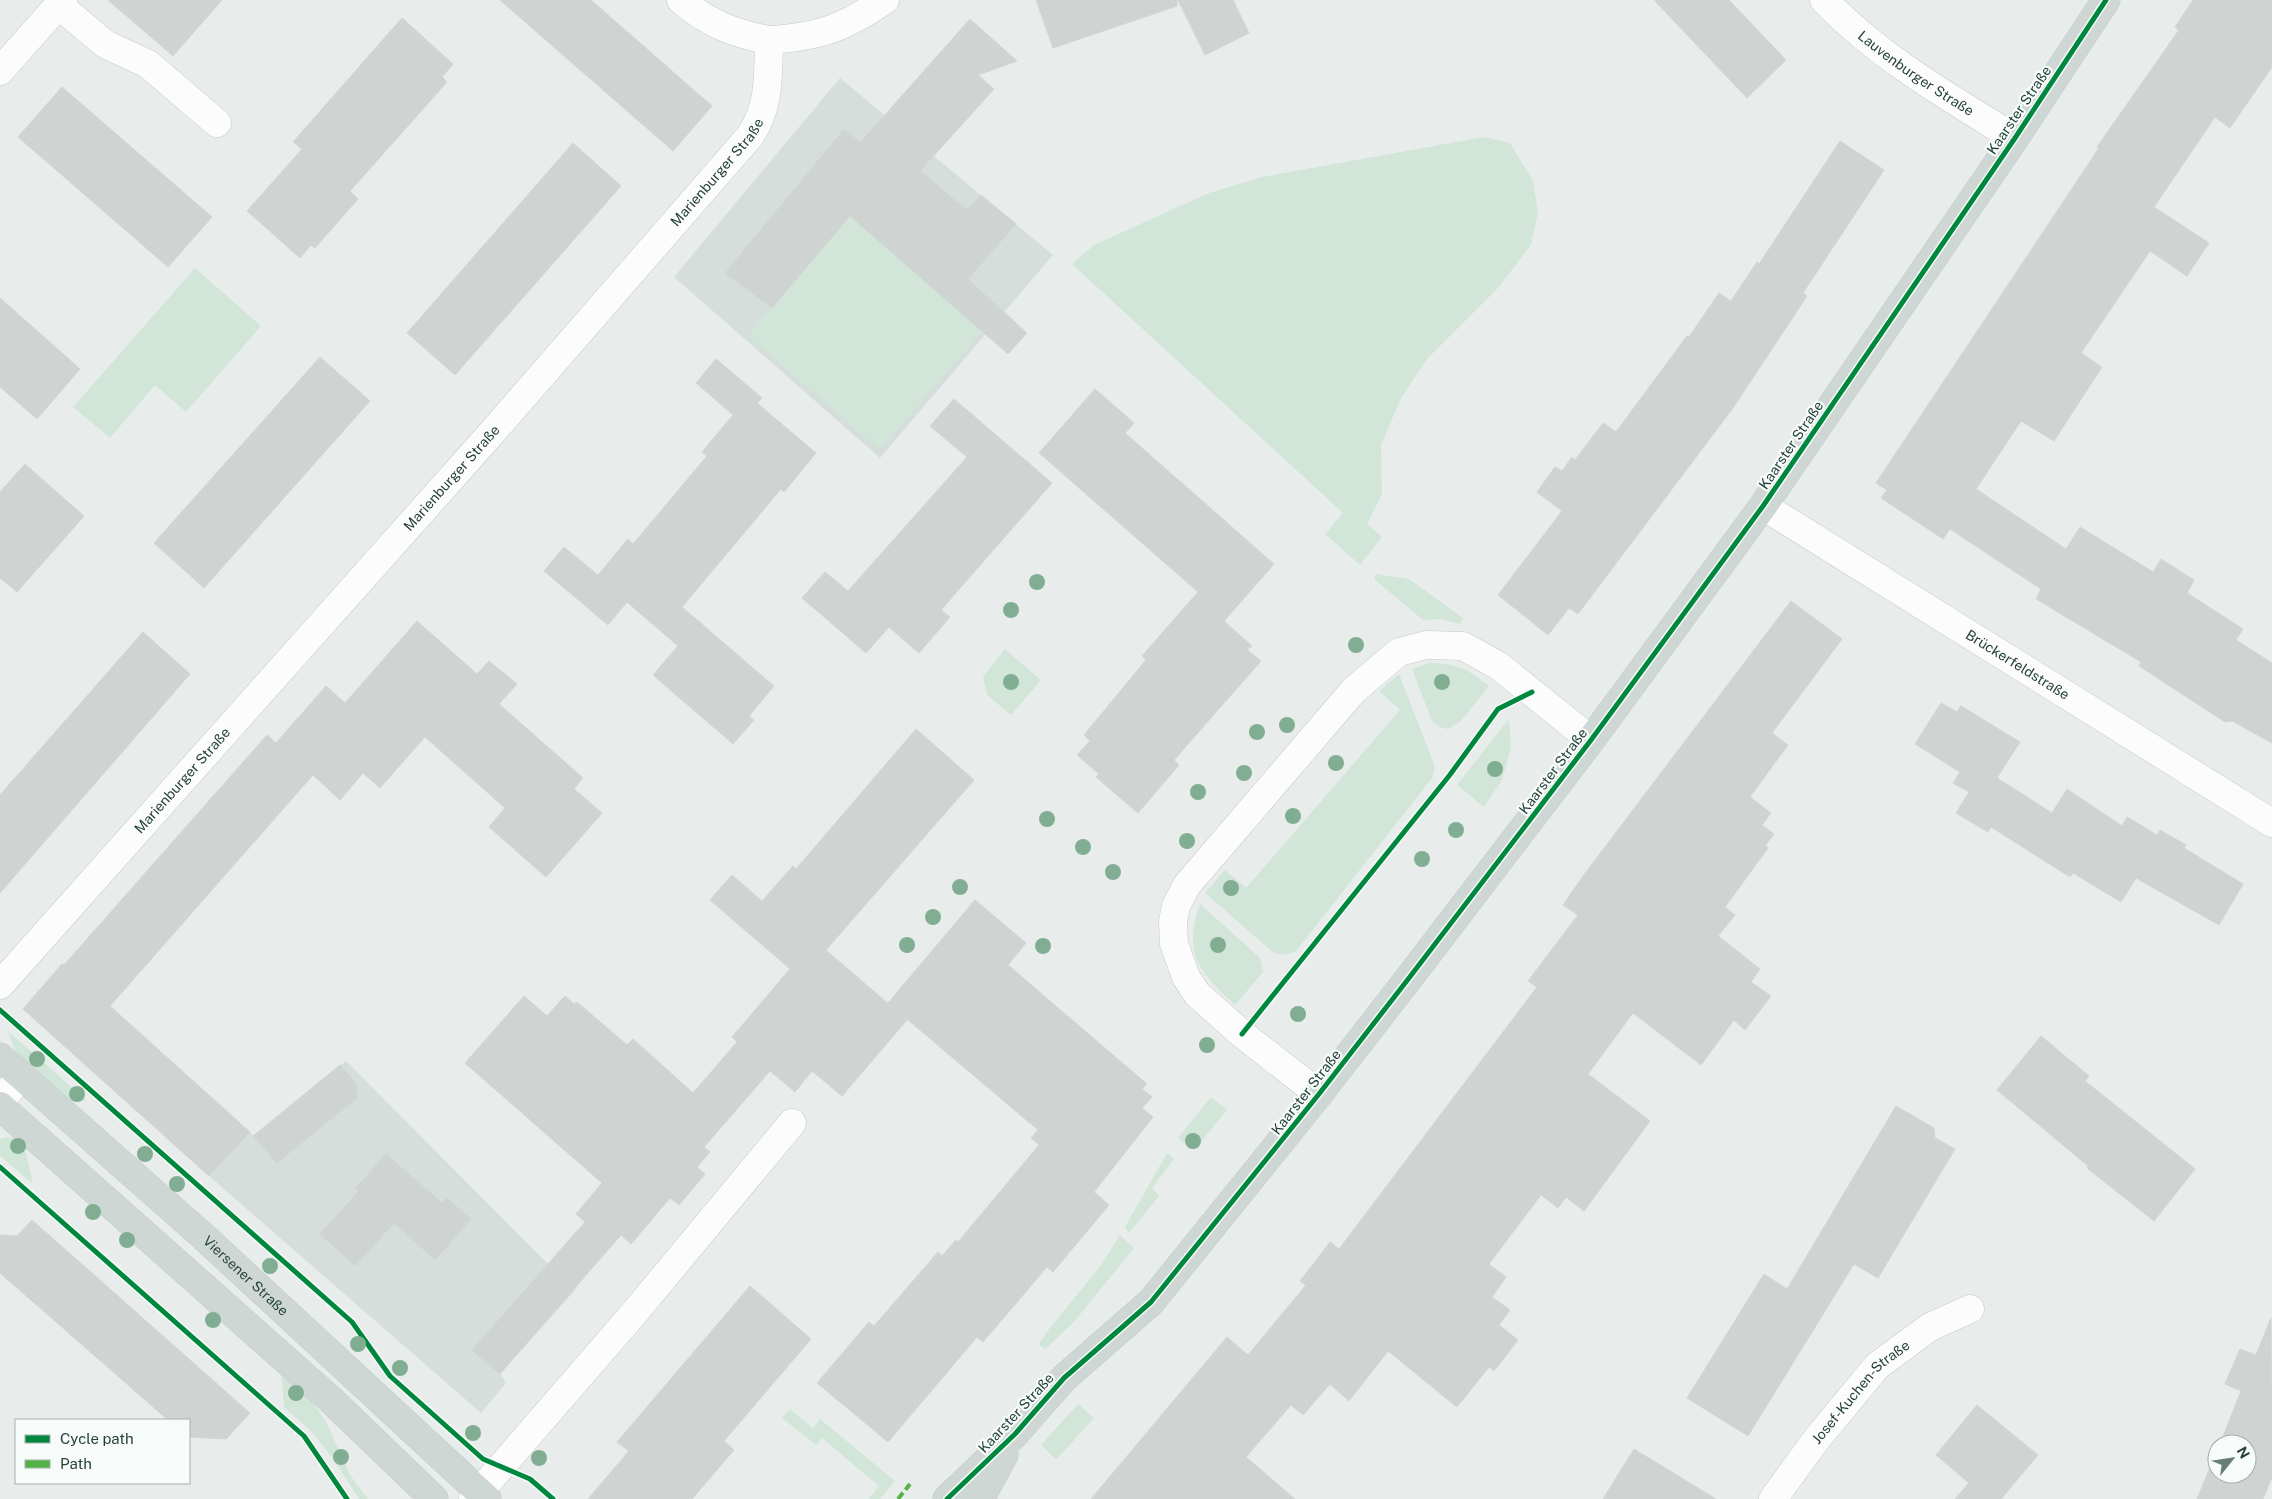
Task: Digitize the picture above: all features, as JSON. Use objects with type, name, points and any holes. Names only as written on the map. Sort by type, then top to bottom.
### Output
[{"type":"main road","name":"Kaarster Straße","points":[[947,1499],[1016,1434],[1064,1378],[1151,1302],[1319,1094],[1592,740],[1764,506],[2015,138],[2106,0]]},
{"type":"main road","name":"Viersener Straße","points":[[0,1057],[204,1237],[480,1497]]},
{"type":"main road","points":[[0,1106],[330,1399],[434,1499]]},
{"type":"main road","name":"Kaarster Straße","points":[[980,1499],[1016,1434]]},
{"type":"street","points":[[682,0],[711,23],[749,37],[769,40],[797,38],[828,32],[843,26],[886,0]]},
{"type":"street","name":"Lauvenburger Straße","points":[[1824,0],[1841,18],[1922,82],[2015,138]]},
{"type":"street","points":[[0,71],[61,2],[105,44],[148,64],[217,123]]},
{"type":"street","name":"Marienburger Straße","points":[[0,985],[496,428],[750,136],[762,116],[765,103],[769,40]]},
{"type":"street","name":"Brückerfeldstraße","points":[[1764,506],[2272,824]]},
{"type":"street","name":"Kaarster Straße","points":[[1319,1094],[1242,1034],[1197,994],[1186,977],[1174,944],[1173,921],[1176,906],[1187,885],[1354,690],[1399,652],[1426,644],[1463,646],[1499,666],[1592,740]]},
{"type":"street","points":[[0,1102],[21,1076]]},
{"type":"street","points":[[480,1497],[792,1123]]},
{"type":"street","name":"Josef-Kuchen-Straße","points":[[1773,1499],[1816,1440],[1877,1366],[1930,1327],[1970,1309]]},
{"type":"shaded area","points":[[840,78],[1053,255],[880,458],[674,277]]},
{"type":"shaded area","points":[[346,1061],[548,1264],[576,1289],[500,1374],[506,1383],[481,1413],[209,1176],[250,1132],[254,1136]]},
{"type":"green space","points":[[1484,137],[1510,143],[1533,181],[1538,212],[1531,245],[1498,288],[1427,359],[1401,398],[1381,445],[1382,494],[1367,524],[1382,537],[1360,565],[1325,534],[1343,513],[1072,264],[1094,245],[1209,193],[1262,177]]},
{"type":"green space","points":[[850,216],[982,331],[880,449],[748,336]]},
{"type":"green space","points":[[195,268],[261,326],[186,412],[155,385],[110,438],[73,407]]},
{"type":"green space","points":[[1376,574],[1409,579],[1463,618],[1460,624],[1440,619],[1423,620],[1374,579]]},
{"type":"green space","points":[[1005,649],[1041,680],[1011,715],[987,695],[983,677]]},
{"type":"green space","points":[[1429,663],[1447,664],[1461,668],[1475,675],[1489,686],[1461,721],[1448,729],[1439,727],[1432,721],[1412,669]]},
{"type":"green space","points":[[1399,674],[1434,764],[1432,778],[1296,951],[1285,955],[1274,953],[1205,893],[1225,870],[1246,888],[1400,710],[1379,691]]},
{"type":"green space","points":[[1509,719],[1511,747],[1502,780],[1484,807],[1457,785]]},
{"type":"green space","points":[[1200,904],[1260,958],[1263,972],[1235,1005],[1212,983],[1198,961],[1194,949],[1193,936]]},
{"type":"green space","points":[[8,1031],[87,1101],[67,1099],[16,1053]]},
{"type":"green space","points":[[1211,1097],[1227,1110],[1194,1150],[1178,1138]]},
{"type":"green space","points":[[7,1137],[23,1139],[33,1184],[0,1156],[0,1139]]},
{"type":"green space","points":[[1167,1153],[1174,1159],[1152,1188],[1159,1196],[1129,1233],[1125,1227]]},
{"type":"green space","points":[[1120,1235],[1134,1248],[1073,1323],[1045,1349],[1039,1344],[1046,1333],[1102,1264]]},
{"type":"green space","points":[[281,1368],[306,1391],[327,1424],[350,1475],[368,1499],[359,1499],[334,1460],[312,1432],[284,1407]]},
{"type":"green space","points":[[1078,1404],[1094,1418],[1056,1460],[1041,1445]]},
{"type":"green space","points":[[790,1409],[813,1428],[820,1419],[895,1481],[880,1499],[869,1499],[879,1486],[822,1438],[816,1445],[782,1418]]},
{"type":"building","points":[[108,0],[222,0],[173,56]]},
{"type":"building","points":[[500,0],[591,0],[712,106],[673,151]]},
{"type":"building","points":[[1036,0],[1177,0],[1177,6],[1053,48]]},
{"type":"building","points":[[1178,0],[1233,0],[1249,33],[1205,55]]},
{"type":"building","points":[[1654,0],[1729,0],[1786,60],[1747,98]]},
{"type":"building","points":[[2193,0],[2272,0],[2272,67],[2230,128],[2215,117],[2154,207],[2209,243],[2187,276],[2150,251],[2081,353],[2102,367],[2054,441],[2021,421],[1976,489],[2066,549],[2080,527],[2153,572],[2161,559],[2194,580],[2187,593],[2243,629],[2236,640],[2272,663],[2272,743],[2232,721],[2225,722],[2139,666],[2141,662],[2036,599],[2041,589],[1950,529],[1943,539],[1881,498],[1887,490],[1876,483],[2099,148],[2097,147],[2179,30],[2175,27]]},
{"type":"building","points":[[402,18],[453,64],[442,77],[447,82],[350,191],[358,199],[315,248],[311,245],[300,258],[247,211],[302,149],[293,142]]},
{"type":"building","points":[[970,19],[1017,61],[978,75],[994,89],[920,171],[967,210],[981,195],[1016,224],[968,279],[1027,333],[1008,354],[850,216],[772,308],[725,273],[844,129],[860,143]]},
{"type":"building","points":[[62,87],[212,217],[168,267],[18,137]]},
{"type":"building","points":[[1840,141],[1884,170],[1803,293],[1807,296],[1733,408],[1578,614],[1569,608],[1548,635],[1498,595],[1562,511],[1537,492],[1555,467],[1562,471],[1572,457],[1575,460],[1603,423],[1616,432],[1687,336],[1689,337],[1719,293],[1731,301],[1757,262],[1759,264]]},
{"type":"building","points":[[573,143],[621,186],[455,375],[407,333]]},
{"type":"building","points":[[0,298],[80,369],[37,419],[0,387]]},
{"type":"building","points":[[320,357],[370,401],[204,588],[154,543]]},
{"type":"building","points":[[716,359],[762,398],[757,403],[816,453],[784,492],[781,489],[682,607],[774,686],[749,716],[754,720],[733,744],[653,675],[678,646],[627,602],[608,625],[544,571],[564,547],[598,575],[628,539],[633,544],[707,456],[702,452],[733,415],[696,383]]},
{"type":"building","points":[[1095,389],[1134,423],[1125,433],[1274,564],[1224,621],[1252,646],[1247,650],[1261,661],[1174,760],[1179,765],[1138,813],[1096,777],[1099,774],[1077,755],[1090,741],[1084,735],[1146,660],[1142,656],[1198,592],[1039,453]]},
{"type":"building","points":[[954,399],[1052,483],[941,610],[950,617],[919,653],[889,627],[866,653],[802,598],[825,572],[848,591],[967,457],[930,426]]},
{"type":"building","points":[[25,464],[84,516],[17,592],[0,578],[0,492]]},
{"type":"building","points":[[1791,601],[1842,639],[1772,733],[1788,745],[1750,797],[1771,813],[1762,825],[1774,834],[1765,846],[1768,848],[1725,907],[1735,915],[1718,936],[1760,969],[1751,982],[1771,996],[1745,1030],[1734,1020],[1701,1065],[1633,1013],[1588,1074],[1650,1121],[1584,1211],[1566,1197],[1558,1208],[1541,1195],[1489,1264],[1506,1277],[1492,1297],[1510,1310],[1499,1325],[1518,1340],[1494,1371],[1489,1367],[1457,1407],[1388,1351],[1349,1401],[1330,1384],[1303,1415],[1291,1405],[1246,1457],[1295,1499],[1091,1499],[1227,1337],[1248,1355],[1306,1285],[1300,1281],[1330,1242],[1339,1249],[1537,987],[1528,981],[1578,915],[1563,905],[1583,876]]},
{"type":"building","points":[[417,621],[477,674],[489,661],[517,684],[499,704],[583,778],[574,789],[602,813],[546,877],[489,827],[505,808],[425,737],[380,788],[363,773],[340,800],[313,775],[110,1006],[250,1132],[209,1176],[23,1009],[267,735],[276,743],[326,686],[345,703]]},
{"type":"building","points":[[143,632],[190,674],[0,893],[0,795]]},
{"type":"building","points":[[1941,703],[1957,712],[1961,706],[2020,742],[1997,778],[2052,813],[2067,789],[2122,826],[2127,817],[2157,835],[2160,830],[2186,845],[2184,848],[2243,884],[2219,925],[2136,878],[2121,902],[2073,873],[2070,877],[1991,827],[1988,832],[1956,813],[1969,792],[1953,783],[1960,772],[1915,744]]},
{"type":"building","points":[[916,729],[974,780],[826,950],[907,1020],[842,1096],[812,1071],[795,1092],[770,1071],[704,1147],[710,1152],[697,1167],[705,1174],[679,1205],[670,1198],[631,1244],[621,1235],[500,1374],[472,1350],[585,1222],[576,1214],[602,1183],[465,1063],[524,996],[547,1016],[565,996],[574,1004],[577,1002],[627,1045],[633,1039],[693,1093],[737,1042],[732,1037],[790,969],[710,900],[732,875],[762,901],[793,866],[796,869]]},
{"type":"building","points":[[975,900],[1026,943],[1008,965],[1147,1084],[1142,1089],[1152,1097],[1142,1108],[1153,1117],[1094,1192],[1109,1205],[1053,1272],[1047,1267],[983,1342],[977,1337],[888,1442],[817,1383],[869,1322],[874,1326],[938,1252],[942,1256],[956,1240],[958,1242],[1039,1145],[1031,1138],[1038,1130],[888,1003]]},
{"type":"building","points":[[2041,1036],[2089,1076],[2085,1081],[2195,1169],[2154,1221],[2087,1168],[2088,1166],[1997,1090]]},
{"type":"building","points":[[340,1065],[357,1085],[357,1098],[277,1163],[253,1136]]},
{"type":"building","points":[[1896,1106],[1934,1128],[1935,1138],[1955,1149],[1878,1278],[1854,1264],[1748,1436],[1687,1398],[1764,1274],[1787,1289]]},
{"type":"building","points":[[386,1154],[442,1203],[447,1198],[471,1219],[435,1260],[394,1223],[355,1266],[320,1234],[359,1191],[355,1189]]},
{"type":"building","points":[[32,1220],[250,1413],[226,1439],[190,1437],[190,1419],[167,1419],[0,1273],[0,1235],[17,1236]]},
{"type":"building","points":[[750,1286],[811,1339],[724,1441],[734,1450],[692,1499],[588,1499],[629,1451],[617,1442]]},
{"type":"building","points":[[2271,1318],[2272,1477],[2263,1499],[2197,1499],[2207,1475],[2207,1484],[2257,1484],[2257,1434],[2224,1434],[2241,1391],[2225,1384],[2240,1349],[2256,1355]]},
{"type":"building","points":[[1977,1405],[2038,1455],[2001,1499],[1955,1499],[1969,1483],[1936,1455]]},
{"type":"building","points":[[1634,1449],[1716,1499],[1603,1499]]},
{"type":"marked path","points":[[898,1499],[910,1484]]},
{"type":"cycle path","points":[[947,1499],[1015,1434],[1064,1378],[1151,1302],[1319,1094],[1409,978],[1591,740],[1763,506],[2015,138],[2106,0]]},
{"type":"cycle path","points":[[1242,1034],[1449,776],[1498,709],[1532,692]]},
{"type":"cycle path","points":[[0,1010],[352,1322],[390,1376],[483,1459],[530,1479],[553,1499]]},
{"type":"cycle path","points":[[0,1167],[304,1436],[347,1499]]}]
